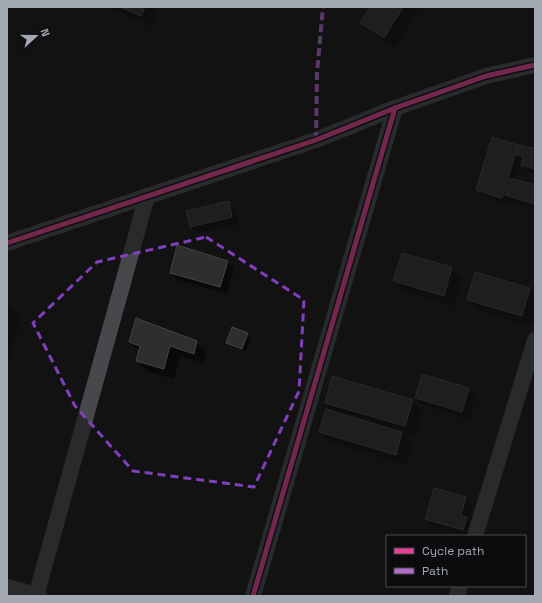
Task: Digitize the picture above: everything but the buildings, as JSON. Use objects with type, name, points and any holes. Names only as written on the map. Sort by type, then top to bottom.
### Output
[{"type":"street","points":[[7,243],[316,140],[395,108],[486,76],[535,65]]},
{"type":"street","points":[[253,596],[395,108]]},
{"type":"street","points":[[7,587],[37,596],[147,196]]},
{"type":"street","points":[[475,535],[535,340]]},
{"type":"highlighted area","points":[[206,237],[304,300],[299,391],[254,487],[133,471],[75,406],[33,323],[97,262]]},
{"type":"marked path","points":[[316,140],[317,73],[323,7]]},
{"type":"cycle path","points":[[7,243],[316,140],[395,108],[486,76],[535,65]]},
{"type":"cycle path","points":[[253,596],[395,108]]}]
